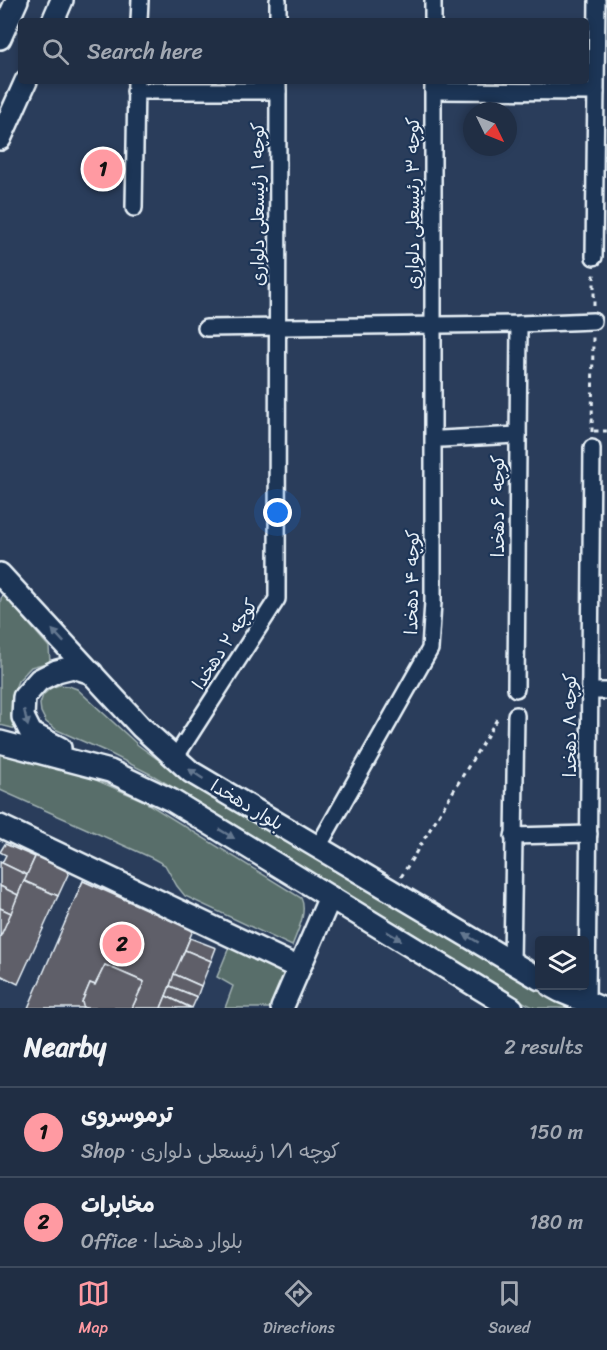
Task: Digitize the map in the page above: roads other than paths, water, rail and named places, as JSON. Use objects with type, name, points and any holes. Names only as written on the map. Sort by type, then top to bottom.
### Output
[{"type":"main road","points":[[0,38],[17,0]]},
{"type":"main road","points":[[54,18],[62,0]]},
{"type":"main road","points":[[0,139],[25,84]]},
{"type":"main road","name":"بلوار دهخدا","points":[[0,574],[141,727],[191,771],[535,976]]},
{"type":"main road","points":[[92,673],[73,667],[57,671],[39,680],[24,697],[23,717],[31,733],[110,771]]},
{"type":"main road","name":"بلوار دهخدا","points":[[0,742],[110,771],[171,800],[512,1008]]},
{"type":"main road","points":[[0,827],[299,968]]},
{"type":"main road","points":[[282,1008],[330,897]]},
{"type":"main road","points":[[558,990],[594,1005]]},
{"type":"street","points":[[139,18],[140,0]]},
{"type":"street","points":[[278,0],[278,18]]},
{"type":"street","points":[[433,0],[433,18]]},
{"type":"street","points":[[594,257],[597,0]]},
{"type":"street","points":[[134,208],[136,86],[278,86]]},
{"type":"street","name":"کوچه ۱ رئیسعلی دلواری","points":[[278,86],[278,327]]},
{"type":"street","points":[[433,86],[596,92]]},
{"type":"street","name":"کوچه ۳ رئیسعلی دلواری","points":[[433,86],[433,325]]},
{"type":"street","points":[[206,328],[593,321]]},
{"type":"street","name":"کوچه ۶ دهخدا","points":[[516,689],[519,324]]},
{"type":"street","name":"کوچه ۴ دهخدا","points":[[318,847],[430,650],[433,602],[433,325]]},
{"type":"street","name":"کوچه ۲ دهخدا","points":[[176,758],[277,599],[278,327]]},
{"type":"street","points":[[441,439],[518,435]]},
{"type":"street","name":"کوچه ۸ دهخدا","points":[[592,448],[589,834],[594,1005]]},
{"type":"street","points":[[590,691],[607,691]]},
{"type":"street","points":[[512,962],[516,715]]},
{"type":"street","points":[[513,836],[589,834]]},
{"type":"place","name":"ترموسروی","points":[[103,169]]},
{"type":"place","name":"مخابرات","points":[[122,944]]}]
